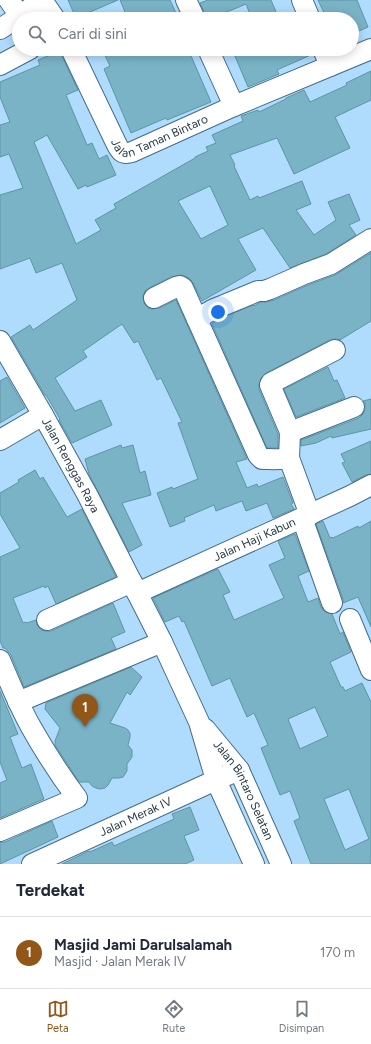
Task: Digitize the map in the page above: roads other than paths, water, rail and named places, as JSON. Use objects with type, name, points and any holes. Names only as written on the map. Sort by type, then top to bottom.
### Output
[{"type":"street","points":[[9,0],[17,12]]},
{"type":"street","points":[[25,12],[41,0],[50,12]]},
{"type":"street","points":[[186,0],[191,12]]},
{"type":"street","points":[[302,0],[307,12]]},
{"type":"street","points":[[0,29],[12,21]]},
{"type":"street","name":"Jalan Taman Bintaro","points":[[359,51],[371,49]]},
{"type":"street","points":[[0,65],[17,56]]},
{"type":"street","name":"Jalan Taman Bintaro","points":[[73,56],[119,149],[123,153],[132,152],[234,106],[327,57]]},
{"type":"street","points":[[211,56],[234,106]]},
{"type":"street","points":[[197,319],[212,310],[258,290],[264,291],[270,289],[331,264],[371,239]]},
{"type":"street","points":[[154,298],[176,287],[180,286],[183,288],[258,455],[262,459],[279,458],[284,460],[289,458]]},
{"type":"street","name":"Jalan Renggas Raya","points":[[0,340],[88,496],[134,588]]},
{"type":"street","points":[[332,603],[289,458],[290,432],[270,385],[271,383],[335,350]]},
{"type":"street","points":[[290,432],[354,407]]},
{"type":"street","points":[[0,440],[43,415]]},
{"type":"street","name":"Jalan Haji Kabun","points":[[47,620],[134,588],[306,516],[371,485]]},
{"type":"street","name":"Jalan Bintaro Selatan","points":[[134,588],[162,642],[199,722],[216,780],[254,864]]},
{"type":"street","points":[[350,619],[371,670]]},
{"type":"street","points":[[18,702],[162,642]]},
{"type":"street","points":[[0,660],[18,702],[31,727],[52,762],[77,798],[0,831]]},
{"type":"street","name":"Jalan Bintaro Selatan","points":[[199,722],[239,770],[281,864]]},
{"type":"street","name":"Jalan Merak IV","points":[[32,864],[239,770]]},
{"type":"place","name":"Masjid Jami Darulsalamah","points":[[85,727]]}]
